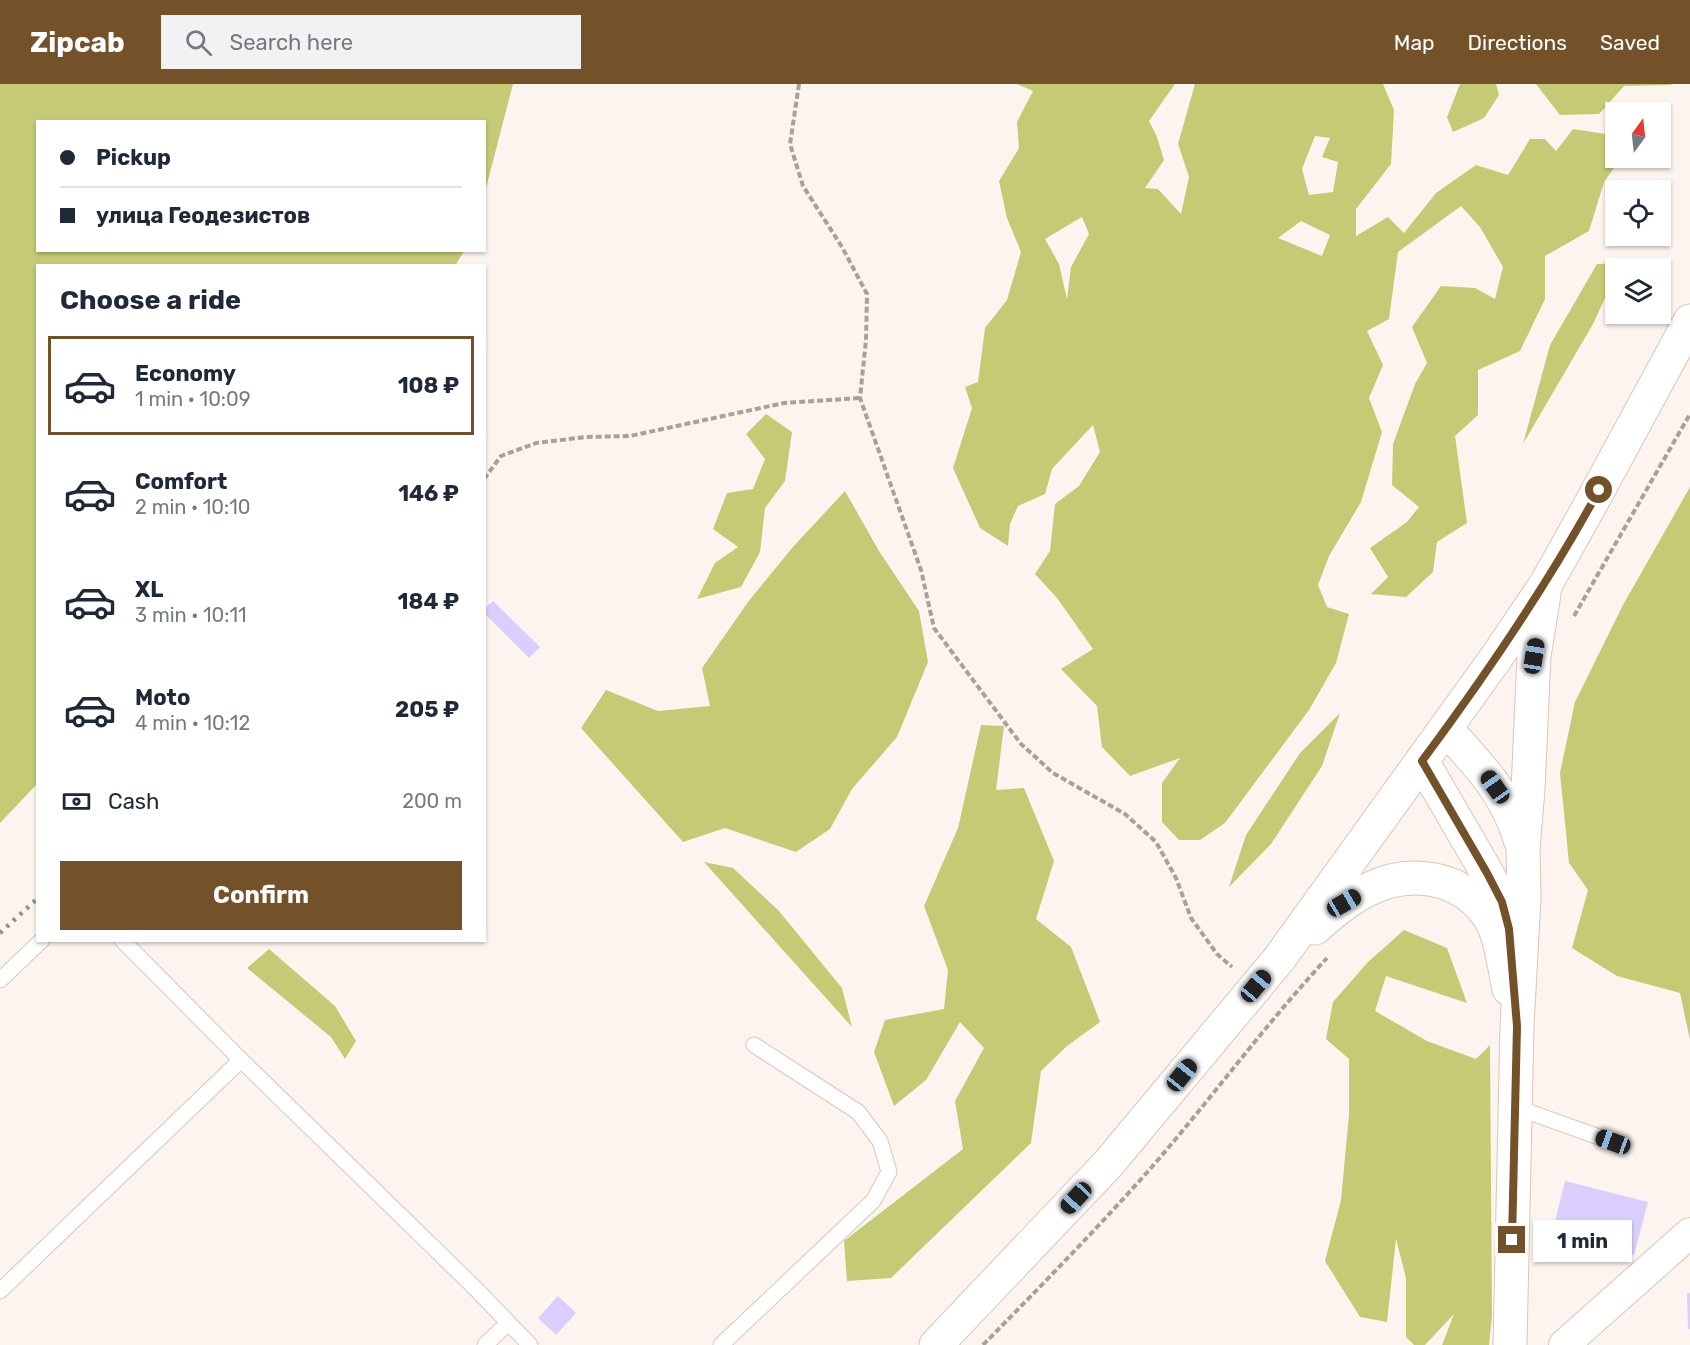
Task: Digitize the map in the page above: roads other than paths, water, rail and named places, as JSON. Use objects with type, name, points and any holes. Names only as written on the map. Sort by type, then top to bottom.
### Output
[{"type":"street","points":[[936,1345],[1108,1164],[1279,959],[1446,729],[1545,584],[1690,321]]},
{"type":"street","points":[[1510,1345],[1517,1026],[1523,929],[1523,849],[1534,656],[1545,584]]},
{"type":"street","points":[[1446,729],[1486,773],[1504,800],[1523,849]]},
{"type":"street","points":[[1422,761],[1502,902],[1511,944],[1517,1026]]},
{"type":"street","points":[[1279,959],[1344,903],[1368,889],[1402,878],[1426,878],[1446,882],[1471,896],[1488,915],[1495,929],[1517,1026]]},
{"type":"street","points":[[1564,1345],[1690,1233]]},
{"type":"lane","points":[[0,980],[40,942]]},
{"type":"lane","points":[[124,942],[530,1345]]},
{"type":"lane","points":[[721,1345],[873,1202],[889,1173],[880,1140],[858,1112],[754,1045]]},
{"type":"lane","points":[[0,1291],[241,1060]]},
{"type":"lane","points":[[1515,1107],[1613,1142]]},
{"type":"lane","points":[[485,1345],[507,1323]]},
{"type":"railway","points":[[0,933],[36,900]]}]
